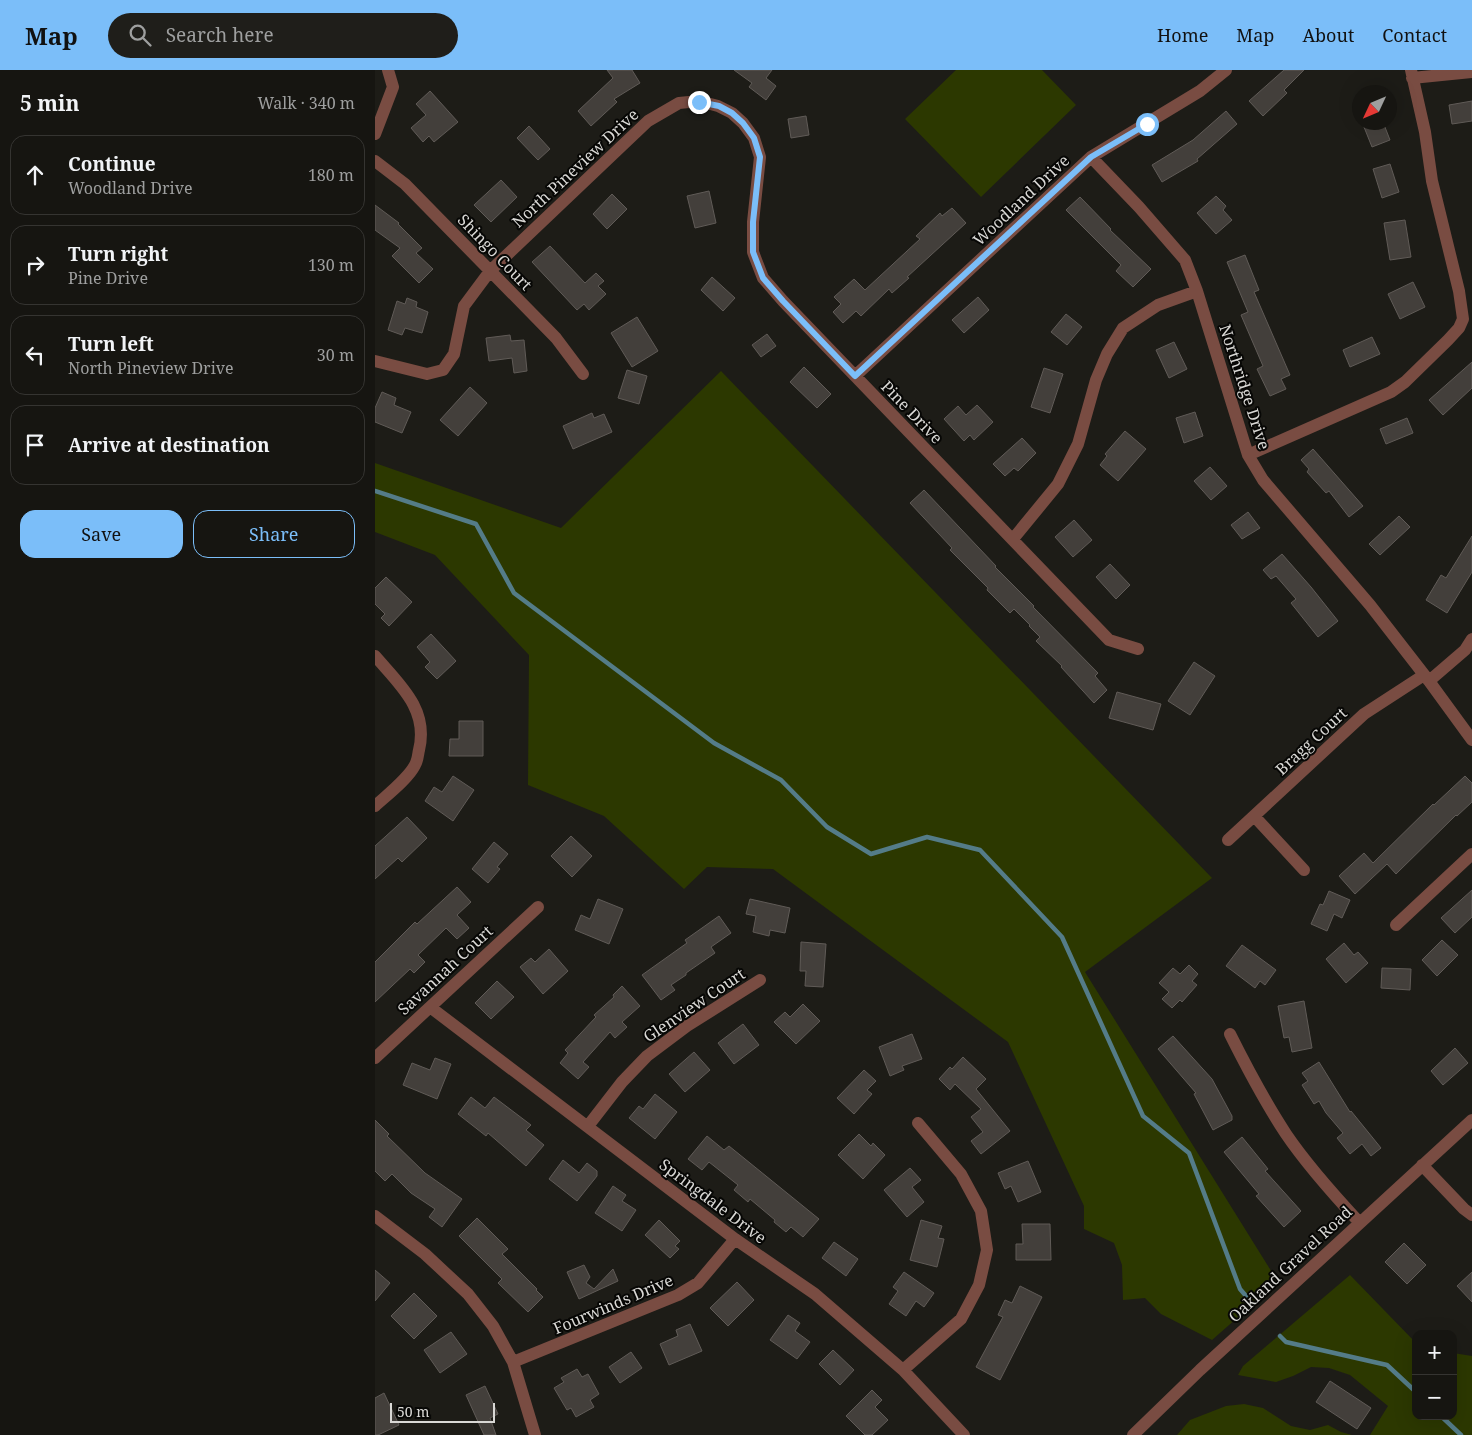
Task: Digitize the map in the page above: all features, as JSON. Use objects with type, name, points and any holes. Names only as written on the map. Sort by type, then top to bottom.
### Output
[{"type":"street","points":[[375,134],[393,87],[388,70]]},
{"type":"street","name":"Woodland Drive","points":[[855,376],[1091,157],[1200,91],[1226,70]]},
{"type":"street","points":[[1248,455],[1391,392],[1405,382],[1468,319],[1465,291],[1432,181],[1425,132],[1412,74],[1472,72]]},
{"type":"street","name":"North Pineview Drive","points":[[375,361],[427,374],[443,370],[454,354],[464,306],[490,271],[648,120],[679,103],[699,102],[719,106],[732,113],[743,123]]},
{"type":"street","name":"Pine Drive","points":[[743,123],[754,138],[760,157],[753,222],[753,252],[763,278],[1109,640],[1138,649]]},
{"type":"street","name":"Northridge Drive","points":[[1091,157],[1139,207],[1185,260],[1197,291],[1248,455],[1263,480],[1370,605],[1472,740]]},
{"type":"street","name":"Shingo Court","points":[[375,161],[405,184],[556,338],[583,374]]},
{"type":"street","points":[[1013,539],[1058,484],[1078,444],[1096,380],[1107,354],[1123,328],[1157,305],[1197,291]]},
{"type":"street","name":"Bragg Court","points":[[1228,840],[1364,714],[1426,678],[1465,650],[1472,639]]},
{"type":"street","points":[[375,656],[413,702],[420,720],[421,742],[416,764],[401,782],[375,806]]},
{"type":"street","points":[[1254,816],[1304,870]]},
{"type":"street","points":[[1396,925],[1472,854]]},
{"type":"street","name":"Savannah Court","points":[[375,1058],[538,907]]},
{"type":"street","name":"Glenview Court","points":[[588,1126],[622,1082],[647,1056],[687,1026],[760,980]]},
{"type":"street","name":"Springdale Drive","points":[[431,1006],[735,1239],[815,1294],[903,1370],[964,1435]]},
{"type":"street","points":[[1229,1034],[1286,1134],[1331,1192],[1359,1222]]},
{"type":"street","name":"Oakland Gravel Road","points":[[1133,1435],[1359,1222],[1472,1120]]},
{"type":"street","points":[[903,1370],[961,1318],[979,1285],[987,1250],[981,1211],[961,1174],[918,1123]]},
{"type":"street","points":[[1422,1165],[1472,1215]]},
{"type":"street","points":[[375,1216],[425,1254],[468,1294],[493,1326],[513,1362],[535,1435]]},
{"type":"street","name":"Fourwinds Drive","points":[[513,1362],[678,1296],[698,1282],[735,1239]]},
{"type":"green space","points":[[956,70],[1042,70],[1076,105],[981,197],[905,119]]},
{"type":"green space","points":[[721,371],[1212,878],[1085,972],[1278,1282],[1212,1340],[1161,1314],[1145,1298],[1123,1300],[1122,1265],[1114,1243],[1084,1229],[1084,1206],[1008,1042],[773,869],[707,867],[684,889],[604,816],[528,785],[529,655],[435,555],[375,532],[375,463],[561,528]]},
{"type":"green space","points":[[1350,1275],[1412,1339],[1412,1420],[1457,1420],[1457,1354],[1472,1356],[1472,1435],[1370,1435],[1388,1406],[1350,1375],[1329,1368],[1311,1367],[1276,1382],[1238,1375],[1243,1366]]},
{"type":"green space","points":[[1244,1404],[1263,1408],[1291,1426],[1310,1430],[1328,1425],[1352,1435],[1177,1435],[1190,1420],[1226,1406]]},
{"type":"building","points":[[607,70],[632,70],[640,83],[614,99],[617,102],[591,126],[578,111],[613,78]]},
{"type":"building","points":[[734,70],[772,70],[766,78],[776,86],[766,100],[749,87],[752,83]]},
{"type":"building","points":[[1284,70],[1304,70],[1284,90],[1287,93],[1263,116],[1249,101]]},
{"type":"building","points":[[430,91],[458,122],[434,142],[429,136],[423,142],[411,128],[426,115],[416,104]]},
{"type":"building","points":[[1472,101],[1472,121],[1452,124],[1449,105]]},
{"type":"building","points":[[1226,111],[1237,124],[1197,159],[1198,161],[1162,182],[1152,165],[1193,140]]},
{"type":"building","points":[[806,116],[809,135],[791,138],[788,119]]},
{"type":"building","points":[[529,126],[550,149],[538,160],[517,138]]},
{"type":"building","points":[[1365,130],[1386,130],[1390,140],[1372,147]]},
{"type":"building","points":[[1390,164],[1399,192],[1382,198],[1373,169]]},
{"type":"building","points":[[501,180],[517,197],[491,222],[474,205]]},
{"type":"building","points":[[709,191],[716,223],[695,228],[687,196]]},
{"type":"building","points":[[612,194],[627,209],[607,229],[593,214]]},
{"type":"building","points":[[1216,196],[1226,206],[1223,210],[1232,220],[1216,234],[1197,213]]},
{"type":"building","points":[[1080,197],[1110,230],[1151,269],[1133,287],[1116,271],[1121,265],[1066,210]]},
{"type":"building","points":[[375,205],[399,223],[422,248],[416,253],[433,269],[419,283],[392,256],[400,248],[375,230]]},
{"type":"building","points":[[952,208],[966,223],[892,293],[889,289],[861,316],[856,311],[843,323],[833,312],[841,304],[834,297],[854,279],[865,290],[920,239],[916,236],[940,213],[942,216]]},
{"type":"building","points":[[1405,220],[1411,257],[1390,260],[1384,223]]},
{"type":"building","points":[[550,246],[585,283],[596,273],[604,281],[598,286],[606,294],[589,310],[584,304],[577,310],[532,262]]},
{"type":"building","points":[[1245,255],[1259,290],[1254,292],[1290,375],[1281,379],[1286,389],[1270,396],[1257,369],[1263,366],[1241,315],[1248,312],[1227,262]]},
{"type":"building","points":[[712,277],[735,298],[723,311],[701,290]]},
{"type":"building","points":[[1413,282],[1425,307],[1400,319],[1388,294]]},
{"type":"building","points":[[978,297],[989,310],[964,333],[952,320]]},
{"type":"building","points":[[407,298],[417,302],[416,307],[428,312],[422,333],[405,328],[402,335],[388,330],[397,301],[405,304]]},
{"type":"building","points":[[1066,314],[1082,327],[1067,345],[1051,332]]},
{"type":"building","points":[[637,317],[658,351],[632,367],[611,333]]},
{"type":"building","points":[[767,334],[776,346],[761,357],[752,345]]},
{"type":"building","points":[[510,335],[511,341],[524,340],[527,371],[514,373],[512,358],[489,361],[486,338]]},
{"type":"building","points":[[1372,337],[1380,354],[1350,367],[1343,350]]},
{"type":"building","points":[[1174,342],[1187,369],[1169,378],[1156,350]]},
{"type":"building","points":[[1472,362],[1472,388],[1443,415],[1429,400]]},
{"type":"building","points":[[804,367],[831,394],[817,408],[790,382]]},
{"type":"building","points":[[1044,368],[1063,374],[1050,413],[1031,407]]},
{"type":"building","points":[[627,370],[647,376],[639,404],[618,398]]},
{"type":"building","points":[[470,387],[487,403],[458,436],[440,420]]},
{"type":"building","points":[[382,392],[396,398],[394,405],[411,412],[402,433],[375,422],[375,408]]},
{"type":"building","points":[[977,405],[993,422],[974,440],[970,435],[964,441],[944,419],[958,406],[966,415]]},
{"type":"building","points":[[1195,412],[1203,436],[1184,443],[1176,418]]},
{"type":"building","points":[[592,413],[594,418],[604,414],[612,432],[573,449],[563,426]]},
{"type":"building","points":[[1407,418],[1413,433],[1386,444],[1380,429]]},
{"type":"building","points":[[1125,431],[1146,449],[1118,481],[1100,465],[1107,456],[1105,454]]},
{"type":"building","points":[[1022,438],[1036,453],[1018,471],[1014,468],[1005,476],[993,464]]},
{"type":"building","points":[[1313,449],[1363,506],[1349,517],[1329,491],[1326,493],[1307,472],[1309,469],[1301,460]]},
{"type":"building","points":[[1210,467],[1227,486],[1211,500],[1194,481]]},
{"type":"building","points":[[924,490],[1033,607],[1098,673],[1095,676],[1107,690],[1094,703],[1062,666],[1036,641],[1040,637],[1030,625],[1014,609],[1010,613],[987,590],[988,588],[950,550],[952,548],[910,503]]},
{"type":"building","points":[[1248,512],[1260,528],[1242,539],[1231,525]]},
{"type":"building","points":[[1399,516],[1410,527],[1380,555],[1369,544]]},
{"type":"building","points":[[1074,520],[1092,540],[1073,557],[1055,537]]},
{"type":"building","points":[[1472,536],[1472,572],[1447,613],[1426,600],[1441,575],[1446,578]]},
{"type":"building","points":[[1282,554],[1338,621],[1318,637],[1291,603],[1296,599],[1276,576],[1271,579],[1263,570]]},
{"type":"building","points":[[1110,564],[1130,585],[1116,599],[1096,577]]},
{"type":"building","points":[[386,577],[412,602],[389,626],[381,618],[385,614],[375,604],[375,588]]},
{"type":"building","points":[[431,634],[456,661],[437,679],[425,667],[430,662],[417,647]]},
{"type":"building","points":[[1194,662],[1215,676],[1190,715],[1168,701]]},
{"type":"building","points":[[1117,692],[1161,704],[1153,730],[1109,718]]},
{"type":"building","points":[[459,721],[483,721],[483,756],[449,756],[450,739],[459,739]]},
{"type":"building","points":[[453,776],[474,790],[453,821],[425,801],[434,787],[442,792]]},
{"type":"building","points":[[1465,776],[1472,783],[1472,802],[1456,815],[1396,874],[1387,864],[1355,894],[1339,876],[1364,853],[1373,863],[1433,804]]},
{"type":"building","points":[[407,817],[427,838],[402,862],[398,858],[375,879],[375,846]]},
{"type":"building","points":[[571,836],[592,856],[572,877],[551,856]]},
{"type":"building","points":[[494,842],[508,854],[497,867],[500,869],[488,883],[472,869]]},
{"type":"building","points":[[457,887],[471,902],[457,915],[469,928],[457,939],[446,928],[418,955],[425,962],[414,973],[410,969],[375,1002],[375,962],[415,922],[417,924]]},
{"type":"building","points":[[1472,890],[1472,917],[1455,933],[1441,918]]},
{"type":"building","points":[[1329,891],[1350,900],[1342,918],[1334,914],[1327,931],[1311,924],[1320,904],[1323,905]]},
{"type":"building","points":[[598,899],[623,909],[609,944],[575,930],[581,915],[590,919]]},
{"type":"building","points":[[750,899],[790,908],[785,933],[770,930],[769,936],[753,932],[756,916],[746,914]]},
{"type":"building","points":[[719,916],[731,933],[711,947],[715,953],[671,985],[675,990],[661,1000],[642,975],[687,943],[685,940]]},
{"type":"building","points":[[1442,940],[1458,955],[1437,976],[1422,960]]},
{"type":"building","points":[[801,942],[826,944],[823,987],[805,986],[806,971],[800,971]]},
{"type":"building","points":[[1344,943],[1354,955],[1358,952],[1368,963],[1346,983],[1326,959]]},
{"type":"building","points":[[1242,945],[1276,970],[1265,985],[1260,981],[1255,988],[1226,966]]},
{"type":"building","points":[[549,949],[568,971],[543,994],[520,967],[531,958],[535,962]]},
{"type":"building","points":[[1189,965],[1198,974],[1192,981],[1197,985],[1182,1002],[1180,1000],[1172,1008],[1162,999],[1169,992],[1159,983],[1173,968],[1180,974]]},
{"type":"building","points":[[1382,968],[1411,969],[1410,990],[1381,988]]},
{"type":"building","points":[[497,981],[514,997],[491,1019],[475,1003]]},
{"type":"building","points":[[622,986],[640,1006],[622,1022],[627,1027],[615,1038],[610,1032],[583,1062],[589,1067],[578,1079],[560,1063],[568,1053],[565,1050],[596,1017],[594,1015],[614,997],[613,995]]},
{"type":"building","points":[[1304,1001],[1312,1048],[1292,1052],[1289,1037],[1284,1038],[1278,1006]]},
{"type":"building","points":[[803,1004],[820,1021],[796,1044],[774,1022],[785,1012],[790,1017]]},
{"type":"building","points":[[743,1024],[759,1045],[734,1064],[718,1043]]},
{"type":"building","points":[[912,1034],[922,1059],[902,1066],[904,1070],[890,1076],[879,1047]]},
{"type":"building","points":[[1173,1036],[1212,1079],[1232,1116],[1232,1120],[1213,1130],[1194,1094],[1196,1093],[1158,1049]]},
{"type":"building","points":[[1455,1048],[1468,1063],[1443,1085],[1431,1071]]},
{"type":"building","points":[[694,1052],[710,1070],[685,1092],[669,1074]]},
{"type":"building","points":[[963,1057],[986,1079],[976,1089],[1010,1131],[981,1154],[971,1141],[983,1132],[971,1117],[981,1109],[955,1084],[950,1090],[939,1079]]},
{"type":"building","points":[[435,1058],[451,1064],[437,1099],[403,1085],[412,1063],[430,1070]]},
{"type":"building","points":[[1319,1062],[1350,1112],[1381,1148],[1371,1156],[1362,1144],[1350,1154],[1337,1138],[1343,1133],[1326,1113],[1319,1101],[1314,1104],[1302,1085],[1308,1081],[1302,1073]]},
{"type":"building","points":[[864,1070],[876,1081],[867,1090],[872,1094],[854,1114],[837,1098]]},
{"type":"building","points":[[655,1094],[677,1112],[655,1139],[629,1118],[639,1106],[643,1109]]},
{"type":"building","points":[[471,1097],[485,1108],[494,1097],[531,1125],[526,1130],[544,1145],[526,1166],[488,1133],[486,1136],[458,1114]]},
{"type":"building","points":[[375,1120],[389,1134],[387,1136],[425,1173],[462,1199],[442,1227],[429,1217],[435,1209],[411,1193],[392,1174],[385,1181],[375,1171]]},
{"type":"building","points":[[859,1134],[871,1146],[873,1143],[885,1155],[863,1179],[838,1155]]},
{"type":"building","points":[[707,1136],[724,1150],[729,1146],[819,1219],[803,1237],[791,1227],[786,1232],[750,1199],[748,1202],[734,1190],[738,1185],[709,1162],[702,1170],[688,1159]]},
{"type":"building","points":[[1242,1137],[1268,1169],[1265,1171],[1301,1211],[1284,1227],[1256,1196],[1259,1194],[1224,1152]]},
{"type":"building","points":[[563,1160],[579,1173],[587,1163],[597,1171],[597,1176],[577,1201],[549,1179]]},
{"type":"building","points":[[1028,1161],[1041,1192],[1018,1202],[1011,1186],[1005,1189],[998,1173]]},
{"type":"building","points":[[910,1168],[921,1180],[912,1187],[924,1202],[907,1217],[884,1190]]},
{"type":"building","points":[[613,1186],[626,1195],[622,1201],[636,1210],[622,1231],[595,1213]]},
{"type":"building","points":[[477,1218],[508,1249],[502,1254],[543,1297],[528,1312],[498,1283],[502,1279],[459,1236]]},
{"type":"building","points":[[659,1220],[680,1241],[675,1246],[679,1249],[670,1258],[645,1235]]},
{"type":"building","points":[[921,1220],[942,1226],[938,1238],[944,1239],[937,1267],[910,1260]]},
{"type":"building","points":[[1022,1224],[1050,1224],[1051,1260],[1016,1260],[1016,1244],[1023,1244]]},
{"type":"building","points":[[834,1242],[858,1259],[846,1276],[822,1258]]},
{"type":"building","points":[[1404,1243],[1426,1265],[1407,1284],[1385,1262]]},
{"type":"building","points":[[584,1265],[590,1277],[586,1283],[594,1289],[613,1269],[618,1281],[579,1299],[567,1272]]},
{"type":"building","points":[[375,1270],[390,1283],[375,1301]]},
{"type":"building","points":[[904,1272],[934,1293],[924,1307],[916,1301],[906,1316],[889,1304],[898,1291],[893,1287]]},
{"type":"building","points":[[1472,1272],[1472,1302],[1457,1286]]},
{"type":"building","points":[[737,1282],[754,1300],[728,1326],[710,1308]]},
{"type":"building","points":[[1020,1286],[1042,1297],[1000,1380],[976,1367],[1003,1317],[998,1315],[1005,1300],[1012,1303]]},
{"type":"building","points":[[414,1293],[437,1316],[414,1339],[391,1316]]},
{"type":"building","points":[[788,1315],[800,1323],[795,1331],[810,1342],[797,1359],[770,1340]]},
{"type":"building","points":[[690,1324],[702,1351],[669,1365],[660,1344],[678,1336],[676,1330]]},
{"type":"building","points":[[451,1332],[467,1354],[440,1373],[424,1350]]},
{"type":"building","points":[[833,1350],[854,1370],[840,1385],[819,1364]]},
{"type":"building","points":[[631,1352],[642,1368],[620,1383],[609,1367]]},
{"type":"building","points":[[577,1369],[582,1377],[588,1374],[599,1394],[590,1400],[594,1407],[576,1417],[571,1408],[567,1410],[554,1388],[564,1382],[561,1378]]},
{"type":"building","points":[[1330,1381],[1371,1408],[1357,1429],[1316,1402]]},
{"type":"building","points":[[485,1386],[498,1414],[490,1418],[496,1435],[484,1435],[466,1395]]},
{"type":"building","points":[[872,1390],[882,1400],[875,1407],[888,1420],[872,1435],[865,1435],[846,1416]]},
{"type":"building","points":[[384,1393],[399,1425],[375,1435],[375,1398]]},
{"type":"waterway","points":[[375,491],[476,524],[514,593],[714,743],[781,780],[827,827],[871,854],[927,837],[980,850],[1062,937],[1143,1116],[1189,1153],[1240,1289],[1246,1296]]},
{"type":"waterway","points":[[1280,1336],[1286,1342],[1387,1365],[1412,1388]]},
{"type":"waterway","points":[[1445,1420],[1461,1435]]},
{"type":"route","points":[[699,102],[719,106],[732,113],[743,123],[754,138],[760,157],[753,222],[753,252],[763,278],[855,376],[1091,157],[1147,124]]}]
